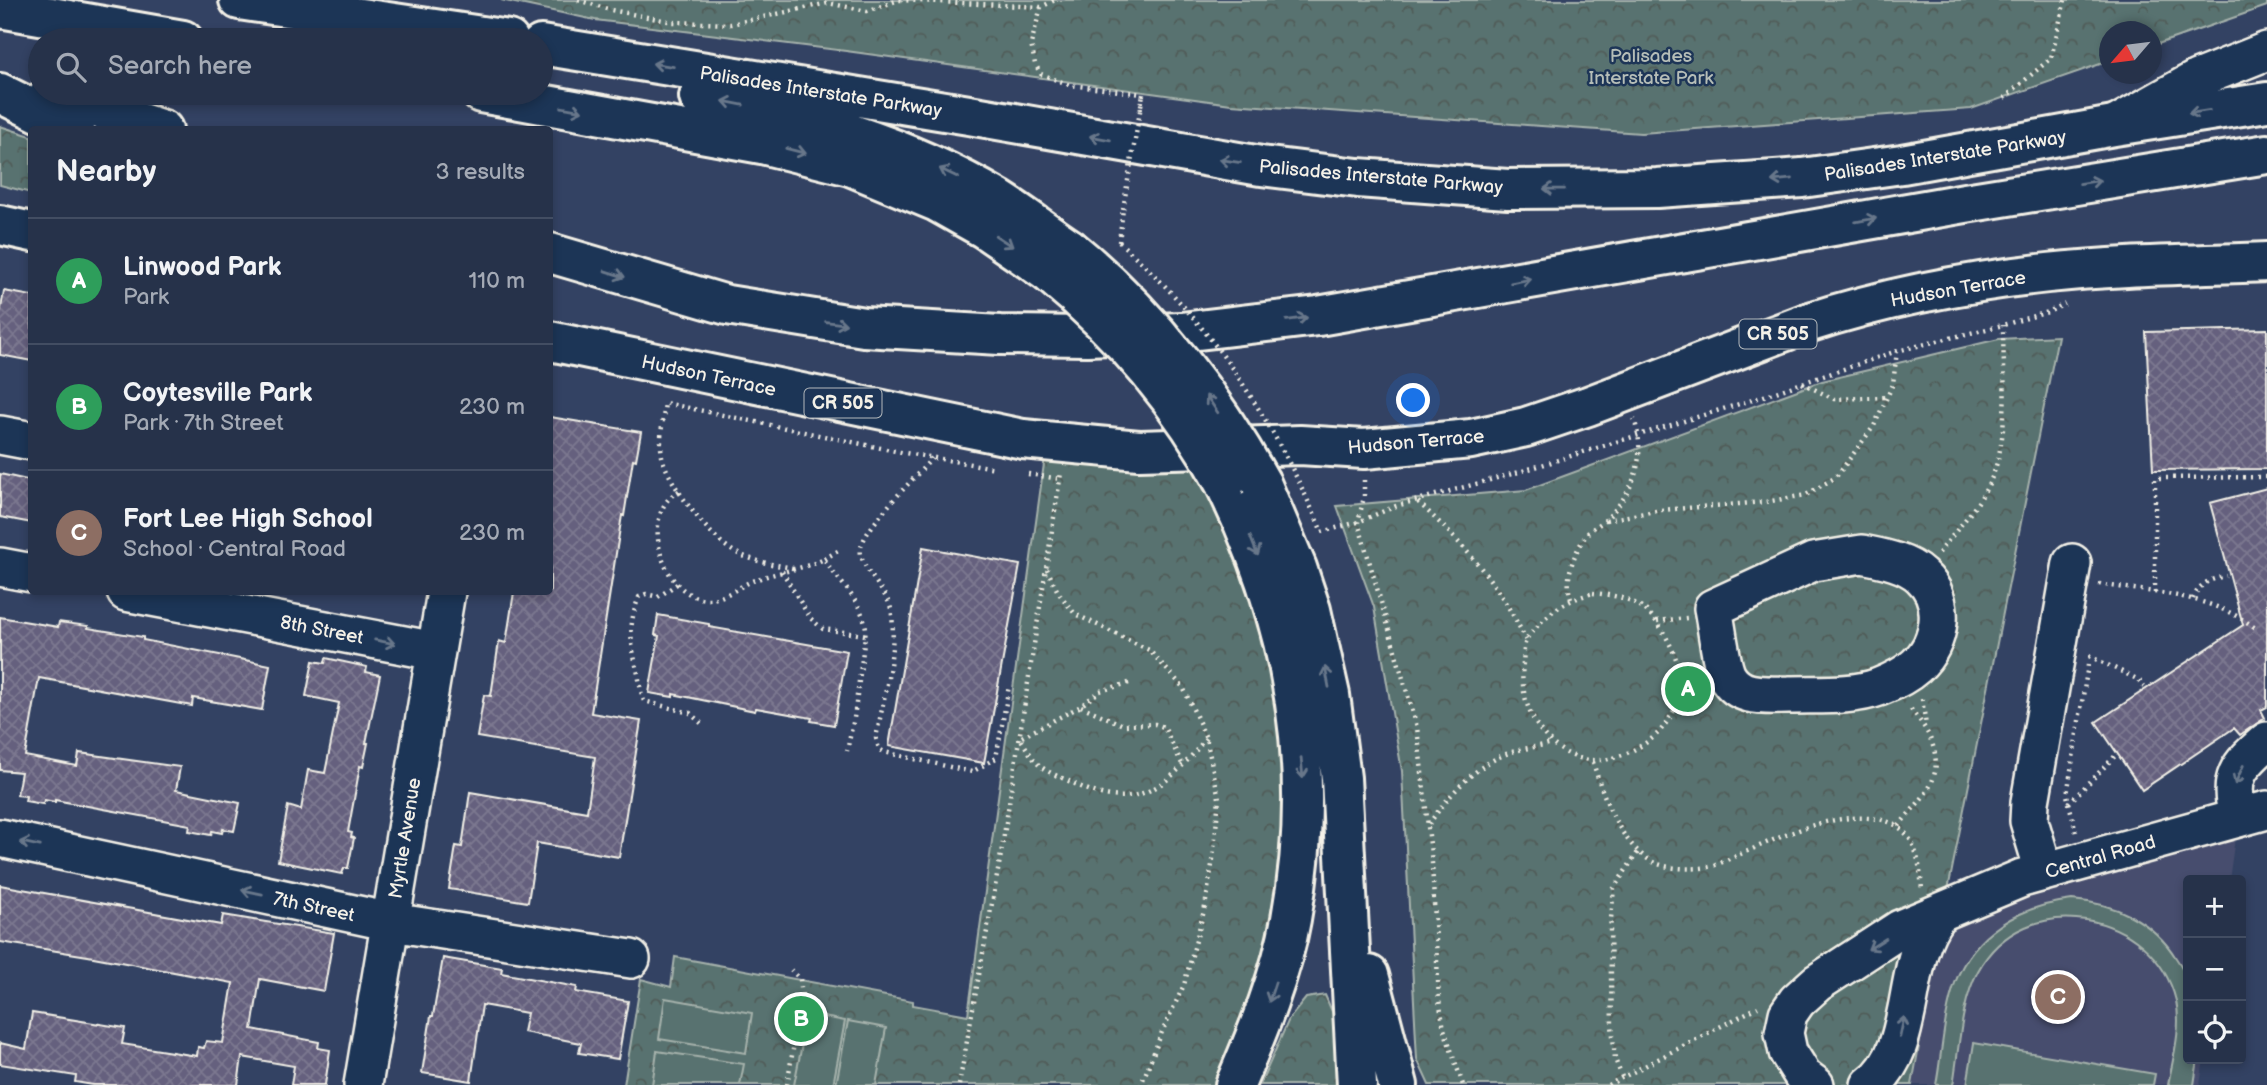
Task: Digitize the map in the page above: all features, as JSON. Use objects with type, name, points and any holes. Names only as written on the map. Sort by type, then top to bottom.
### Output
[{"type":"main road","points":[[239,0],[423,28]]},
{"type":"main road","points":[[0,8],[114,28]]},
{"type":"main road","points":[[294,10],[370,28]]},
{"type":"main road","name":"Palisades Interstate Parkway","points":[[553,47],[1226,160],[1358,178],[1468,187],[1607,190],[1767,181],[1902,164],[2267,102]]},
{"type":"main road","points":[[553,70],[811,120],[864,136],[931,164],[997,199],[1059,261],[1110,327],[1160,383],[1200,440],[1243,484],[1297,568],[1322,654],[1336,736],[1347,878],[1357,1085]]},
{"type":"main road","points":[[0,77],[28,86]]},
{"type":"main road","points":[[0,93],[67,126]]},
{"type":"main road","points":[[87,105],[151,126]]},
{"type":"main road","points":[[549,105],[741,139],[850,166],[937,202],[985,229],[1059,261]]},
{"type":"main road","points":[[553,254],[727,305],[864,327],[1000,335],[1170,333],[1318,316],[1965,203],[2267,154]]},
{"type":"main road","points":[[0,225],[28,231]]},
{"type":"main road","name":"Hudson Terrace","points":[[553,342],[997,435],[1063,462],[1139,450],[1300,445],[1364,449],[1497,434],[1557,417],[1839,313],[1935,290],[2076,271],[2267,262]]},
{"type":"main road","points":[[1235,1085],[1271,995],[1291,920],[1301,837],[1303,780],[1298,720],[1284,639],[1260,562],[1243,484]]},
{"type":"main road","points":[[1347,878],[1381,1025],[1398,1085]]},
{"type":"street","points":[[2114,126],[2197,79],[2267,51]]},
{"type":"street","points":[[0,435],[28,440]]},
{"type":"street","points":[[1862,554],[1899,564],[1921,576],[1933,590],[1938,605],[1935,640],[1919,664],[1877,688],[1846,692],[1757,695],[1740,690],[1727,676],[1713,608],[1814,562],[1862,554]]},
{"type":"street","points":[[0,567],[28,572]]},
{"type":"street","points":[[2043,871],[2029,821],[2030,802],[2085,581]]},
{"type":"street","name":"8th Street","points":[[164,595],[282,606],[435,651]]},
{"type":"street","name":"Myrtle Avenue","points":[[363,1085],[445,595]]},
{"type":"street","points":[[2253,813],[2232,794],[2237,772],[2267,741]]},
{"type":"street","name":"Central Road","points":[[1815,1085],[1802,1076],[1788,1052],[1784,1032],[1788,1014],[1816,983],[1848,961],[1900,929],[2004,885],[2043,871],[2253,813]]},
{"type":"street","name":"7th Street","points":[[0,838],[391,922],[631,959]]},
{"type":"street","points":[[1870,1085],[1885,1072],[1894,1056],[1918,950],[1931,916]]},
{"type":"path","points":[[578,0],[611,10],[673,22],[731,24],[828,3],[867,10],[900,0],[1041,7],[1055,0]]},
{"type":"path","points":[[2004,98],[2051,58],[2065,0]]},
{"type":"path","points":[[1041,7],[1031,44],[1035,64],[1041,74],[1070,85],[1143,94],[1119,242]]},
{"type":"path","points":[[1322,532],[1357,522],[1396,506],[1640,435],[1897,351],[2048,313],[2071,301]]},
{"type":"path","points":[[1943,547],[1972,509],[1994,471],[2004,401],[2003,325]]},
{"type":"path","points":[[1606,520],[1661,510],[1765,502],[1806,495],[1836,477],[1874,426],[1893,384],[1897,351]]},
{"type":"path","points":[[1802,382],[1834,400],[1888,397]]},
{"type":"path","points":[[1571,599],[1567,587],[1572,564],[1580,546],[1589,532],[1606,520],[1617,507],[1636,475],[1640,435],[1626,392]]},
{"type":"path","points":[[793,568],[738,555],[702,523],[679,491],[662,457],[665,402],[996,468]]},
{"type":"path","points":[[1364,449],[1364,497],[1357,522],[1417,727],[1432,863],[1439,1000],[1444,1030],[1463,1085]]},
{"type":"path","points":[[932,457],[876,523],[862,545],[862,558],[885,594],[892,614],[892,644],[876,738],[879,748],[884,752],[972,772],[996,758],[1009,686]]},
{"type":"path","points":[[959,1085],[1020,738],[1063,462],[1022,473]]},
{"type":"path","points":[[2155,593],[2155,478],[2267,477]]},
{"type":"path","points":[[679,491],[665,501],[658,527],[661,554],[677,584],[696,596],[708,599],[722,596],[752,581],[824,559],[838,551]]},
{"type":"path","points":[[1418,501],[1467,549],[1490,577],[1513,615],[1526,640],[1522,692],[1538,730],[1552,743],[1592,762],[1620,756],[1645,745],[1661,733],[1682,695],[1671,647],[1657,621],[1643,607],[1625,598],[1593,593],[1571,599],[1542,620],[1526,640]]},
{"type":"path","points":[[824,559],[865,617],[859,688],[847,751]]},
{"type":"path","points":[[1047,568],[1058,592],[1075,614],[1149,650],[1183,687],[1206,738],[1219,798],[1205,906],[1184,985],[1141,1085]]},
{"type":"path","points":[[782,571],[810,618],[823,629],[865,635]]},
{"type":"path","points":[[2193,599],[2203,584],[2212,578],[2226,576]]},
{"type":"path","points":[[2085,581],[2210,603],[2241,617],[2255,628]]},
{"type":"path","points":[[677,584],[658,597],[646,594],[639,597],[630,625],[639,690],[644,701],[690,713],[702,724]]},
{"type":"path","points":[[2084,860],[2067,795],[2091,645]]},
{"type":"path","points":[[2089,656],[2139,680],[2144,687]]},
{"type":"path","points":[[1020,738],[1081,706],[1100,691],[1129,682]]},
{"type":"path","points":[[1877,688],[1907,704],[1923,722],[1933,740],[1935,769],[1930,786],[1899,826]]},
{"type":"path","points":[[1081,706],[1109,721],[1123,725],[1155,724],[1164,727],[1183,766]]},
{"type":"path","points":[[1020,738],[1040,766],[1090,792],[1128,799],[1149,792],[1183,766],[1206,738]]},
{"type":"path","points":[[1428,826],[1443,804],[1464,782],[1485,766],[1508,753],[1552,743]]},
{"type":"path","points":[[2069,804],[2117,754]]},
{"type":"path","points":[[1592,762],[1622,830],[1637,852],[1654,863],[1675,868],[1709,867],[1824,821],[1840,818],[1884,819],[1899,826],[1909,837],[1920,866],[1931,916]]},
{"type":"path","points":[[1622,1077],[1615,1059],[1612,1025],[1610,929],[1614,888],[1637,852]]},
{"type":"path","points":[[787,1085],[802,996],[800,979],[791,970]]},
{"type":"path","points":[[1608,1085],[1765,1004]]},
{"type":"shaded area","points":[[2238,817],[2230,875],[2183,875],[2183,1064],[2203,1064],[2200,1085],[1913,1085],[1939,935],[1950,908]]},
{"type":"green space","name":"Palisades Interstate Park","points":[[501,0],[2267,0],[2267,6],[2162,43],[2162,21],[2099,21],[2099,64],[1971,109],[1641,133],[1231,104],[846,51],[595,20]]},
{"type":"green space","points":[[0,126],[28,135],[28,192],[0,185]]},
{"type":"green space","points":[[2058,336],[1939,935],[1912,1085],[1429,1085],[1417,1059],[1402,771],[1374,607],[1337,506],[1526,490],[1822,381],[1999,339]]},
{"type":"green space","points":[[1047,442],[1166,450],[1225,484],[1303,780],[1235,1085],[624,1085],[641,979],[671,987],[675,957],[913,1001],[913,1005],[968,1015]]},
{"type":"green space","points":[[2072,900],[2118,910],[2144,924],[2167,945],[2183,971],[2183,1064],[2197,1064],[2194,1085],[2168,1085],[2176,1043],[2178,1011],[2163,970],[2142,946],[2116,929],[2086,920],[2055,919],[2025,927],[1999,944],[1978,971],[1964,1011],[1953,1085],[1936,1085],[1951,995],[1963,965],[1974,949],[2001,925],[2017,915],[2053,903]]},
{"type":"green space","points":[[1325,995],[1336,1021],[1338,1085],[1260,1085],[1289,1019],[1306,998]]},
{"type":"green space","points":[[665,998],[752,1013],[746,1053],[659,1039]]},
{"type":"green space","points":[[808,1014],[845,1021],[833,1085],[794,1085]]},
{"type":"green space","points":[[848,1021],[886,1028],[876,1085],[836,1085]]},
{"type":"green space","points":[[1974,1043],[2155,1074],[2153,1085],[1967,1085]]},
{"type":"green space","points":[[657,1051],[744,1064],[740,1085],[652,1085]]},
{"type":"building","points":[[4,291],[28,295],[28,360],[0,355],[0,314]]},
{"type":"building","points":[[2267,329],[2267,469],[2153,470],[2146,332]]},
{"type":"building","points":[[553,417],[641,432],[636,460],[633,459],[624,516],[622,515],[591,713],[641,721],[619,857],[537,843],[528,902],[449,889],[456,846],[462,847],[470,792],[587,812],[595,757],[477,737],[484,695],[491,696],[499,641],[506,643],[514,595],[553,595]]},
{"type":"building","points":[[0,474],[28,480],[28,522],[0,517]]},
{"type":"building","points":[[2267,488],[2267,707],[2261,710],[2265,718],[2240,735],[2234,728],[2142,790],[2096,722],[2243,625],[2210,503]]},
{"type":"building","points":[[923,547],[1020,565],[984,763],[889,746]]},
{"type":"building","points":[[658,615],[709,624],[709,627],[847,651],[834,725],[811,721],[812,718],[756,708],[755,711],[673,694],[673,697],[649,693],[659,636],[655,635]]},
{"type":"building","points":[[0,617],[58,627],[59,622],[88,626],[143,637],[143,640],[270,665],[262,710],[193,698],[192,706],[39,678],[25,756],[77,766],[79,753],[180,767],[176,790],[240,803],[234,831],[223,829],[222,833],[212,831],[211,835],[189,831],[190,825],[55,800],[44,800],[43,804],[25,801],[26,796],[17,795],[21,772],[0,770]]},
{"type":"building","points":[[326,658],[367,667],[366,672],[380,675],[348,832],[352,833],[351,837],[354,838],[348,868],[344,868],[342,874],[278,861],[288,806],[301,810],[308,770],[325,773],[339,703],[306,696],[313,661],[325,663]]},
{"type":"building","points":[[0,885],[221,925],[223,915],[334,933],[324,991],[260,979],[252,1029],[319,1042],[318,1048],[330,1050],[325,1085],[291,1085],[294,1066],[242,1057],[238,1085],[93,1085],[75,1082],[76,1076],[0,1064],[0,1043],[26,1049],[32,1013],[125,1028],[122,1044],[197,1056],[198,1047],[204,1048],[206,1041],[223,1043],[233,983],[0,942]]},
{"type":"building","points":[[443,958],[502,968],[501,973],[577,987],[576,992],[628,1001],[618,1059],[579,1053],[581,1043],[523,1032],[527,1013],[482,1005],[471,1081],[422,1073]]},
{"type":"place","name":"Linwood Park","points":[[1688,689]]},
{"type":"place","name":"Fort Lee High School","points":[[2058,997]]},
{"type":"place","name":"Coytesville Park","points":[[801,1019]]}]
